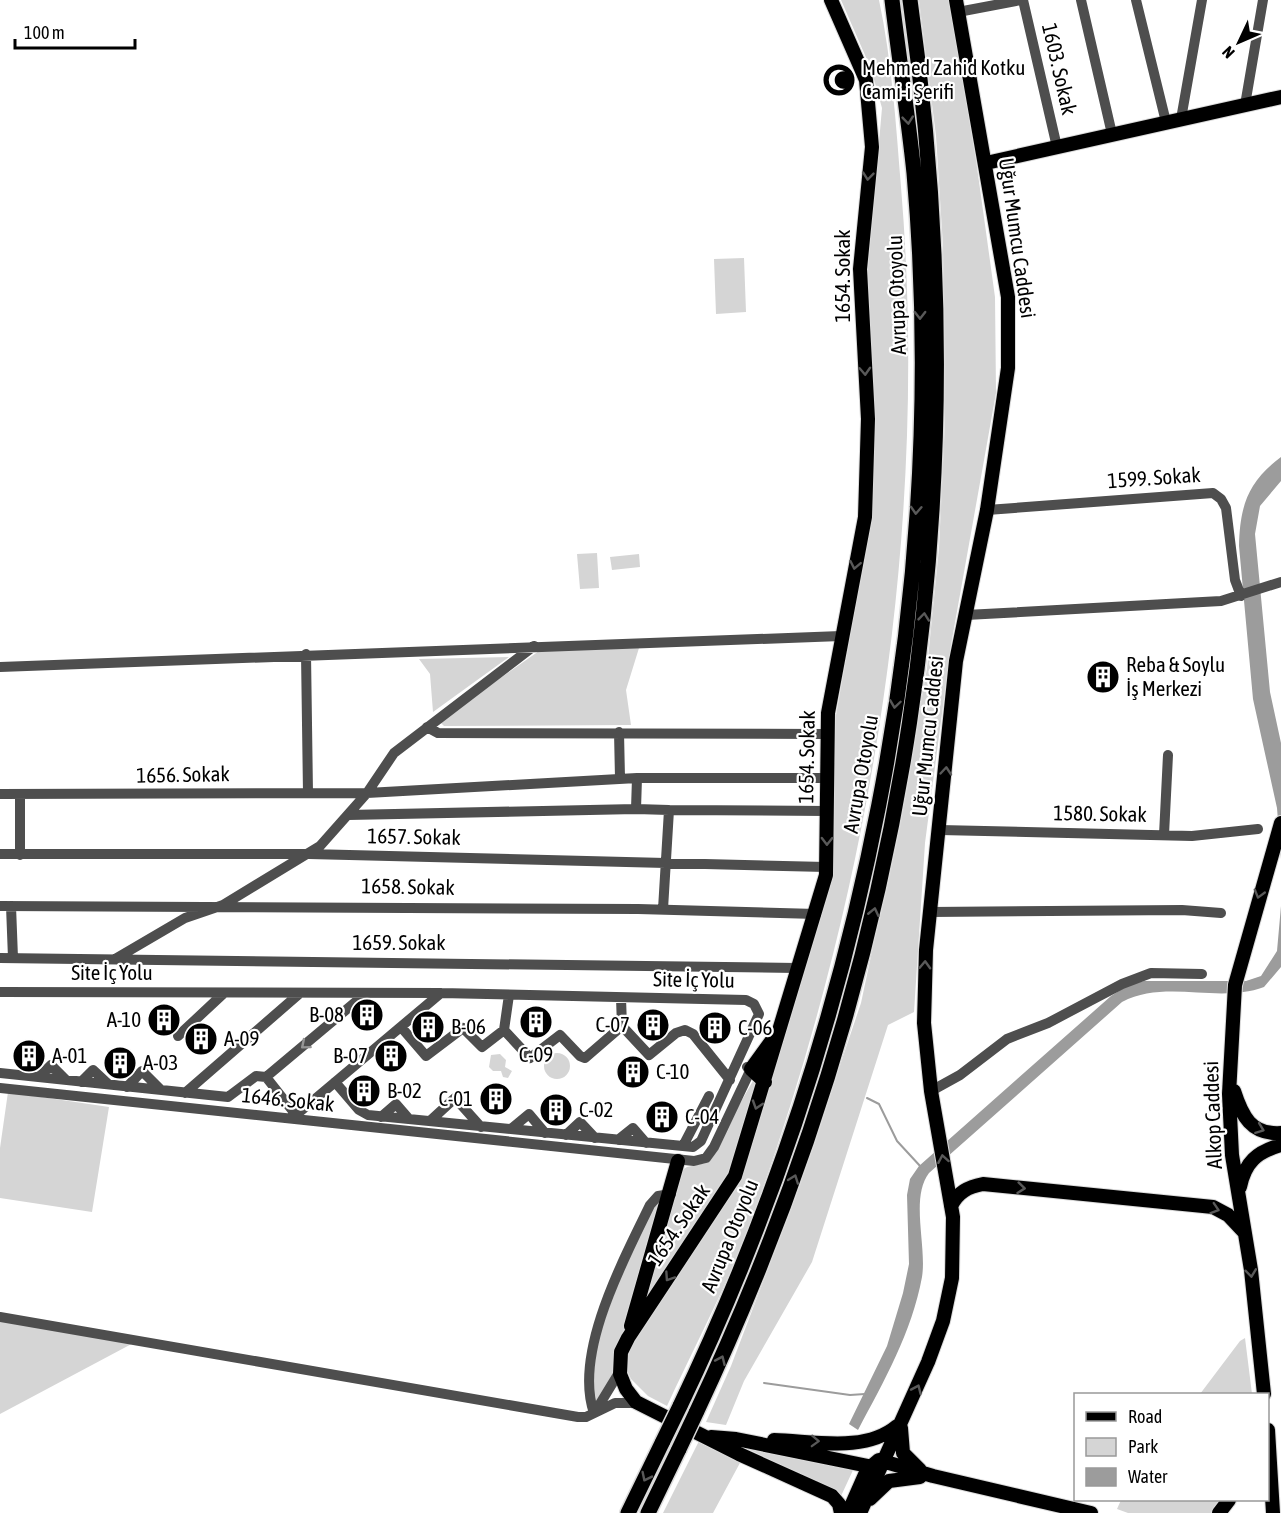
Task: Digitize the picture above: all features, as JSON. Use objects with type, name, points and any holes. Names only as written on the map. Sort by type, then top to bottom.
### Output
[{"type":"highway","name":"Avrupa Otoyolu","points":[[628,1513],[680,1406],[752,1242],[782,1163],[814,1065],[856,911],[888,750],[913,552],[920,387],[920,305],[914,175],[892,0]]},
{"type":"highway","name":"Avrupa Otoyolu","points":[[648,1513],[696,1413],[761,1266],[816,1119],[858,978],[891,837],[905,759],[930,552],[938,338],[931,176],[910,0]]},
{"type":"main road","name":"1654. Sokak","points":[[620,1371],[621,1352],[628,1338],[731,1185],[765,1082],[797,968],[816,914],[826,867],[826,734],[841,636],[865,517],[868,419],[860,269],[872,147],[866,80],[831,0]]},
{"type":"main road","name":"Uğur Mumcu Caddesi","points":[[877,1465],[901,1423],[928,1362],[948,1300],[954,1247],[951,1206],[931,1091],[924,1023],[926,950],[956,661],[987,510],[1008,368],[1008,297],[957,6]]},
{"type":"main road","points":[[986,163],[1281,97]]},
{"type":"main road","name":"Alkop Caddesi","points":[[1264,1393],[1232,1155],[1230,1078],[1234,985],[1281,823]]},
{"type":"main road","points":[[765,1082],[755,1063],[780,1029]]},
{"type":"main road","points":[[1230,1078],[1240,1112],[1252,1128],[1264,1132],[1281,1133]]},
{"type":"main road","points":[[1238,1194],[1242,1175],[1248,1163],[1258,1154],[1281,1144]]},
{"type":"main road","points":[[628,1338],[678,1161]]},
{"type":"main road","points":[[951,1206],[960,1192],[983,1184],[1214,1207],[1228,1215],[1244,1232]]},
{"type":"main road","points":[[620,1371],[626,1389],[638,1403],[701,1436],[832,1496],[839,1504],[841,1513]]},
{"type":"main road","points":[[701,1436],[867,1442],[885,1436],[901,1423]]},
{"type":"main road","points":[[901,1423],[902,1450],[925,1475]]},
{"type":"main road","points":[[736,1439],[925,1475],[1091,1513]]},
{"type":"main road","points":[[1269,1460],[1273,1513]]},
{"type":"main road","points":[[860,1513],[877,1465]]},
{"type":"main road","points":[[848,1513],[877,1465]]},
{"type":"main road","points":[[860,1513],[875,1491],[886,1482],[925,1475]]},
{"type":"main road","points":[[1219,1513],[1228,1501]]},
{"type":"street","points":[[957,6],[1022,0]]},
{"type":"street","name":"1603. Sokak","points":[[1022,0],[1057,147]]},
{"type":"street","points":[[1081,0],[1112,134]]},
{"type":"street","points":[[1136,0],[1166,122]]},
{"type":"street","points":[[1180,119],[1202,0]]},
{"type":"street","points":[[1245,105],[1263,0]]},
{"type":"street","name":"1599. Sokak","points":[[987,510],[1213,493],[1221,499],[1226,508],[1235,579],[1241,596]]},
{"type":"street","points":[[966,615],[1221,601],[1281,582]]},
{"type":"street","points":[[0,667],[841,636]]},
{"type":"street","points":[[113,960],[184,918],[223,905],[309,854],[325,842],[367,793],[394,753],[534,646]]},
{"type":"street","points":[[306,654],[308,793]]},
{"type":"street","points":[[427,727],[438,733],[826,734]]},
{"type":"street","points":[[619,732],[620,778]]},
{"type":"street","points":[[1164,835],[1168,755]]},
{"type":"street","points":[[636,809],[637,777]]},
{"type":"street","name":"1656. Sokak","points":[[0,794],[367,793],[637,777],[827,778]]},
{"type":"street","points":[[20,794],[20,855]]},
{"type":"street","points":[[348,815],[636,809],[827,811]]},
{"type":"street","points":[[663,909],[669,810]]},
{"type":"street","name":"1580. Sokak","points":[[940,830],[1192,836],[1258,829]]},
{"type":"street","name":"1657. Sokak","points":[[0,854],[309,854],[826,867]]},
{"type":"street","name":"1658. Sokak","points":[[6,906],[223,905],[663,909],[816,914]]},
{"type":"street","points":[[6,906],[14,958]]},
{"type":"street","points":[[930,912],[1182,910],[1221,913]]},
{"type":"street","name":"1659. Sokak","points":[[0,958],[797,968]]},
{"type":"street","points":[[931,1091],[960,1075],[1007,1040],[1048,1023],[1122,984],[1151,973],[1202,974]]},
{"type":"street","name":"Site İç Yolu","points":[[0,993],[441,993],[748,1000],[756,1006],[758,1018],[744,1051],[699,1144],[693,1147],[683,1146]]},
{"type":"street","points":[[178,1036],[224,993]]},
{"type":"street","points":[[266,1077],[296,1118],[335,1082],[441,993]]},
{"type":"street","points":[[186,1093],[299,994]]},
{"type":"street","points":[[0,1073],[228,1097],[256,1076],[266,1077],[365,994]]},
{"type":"street","points":[[401,1027],[426,1056],[463,1028],[482,1047],[504,1030],[509,995]]},
{"type":"street","points":[[621,998],[622,1026],[649,1055],[678,1032],[688,1031],[730,1080]]},
{"type":"street","points":[[504,1030],[529,1058],[560,1035],[583,1058],[622,1026]]},
{"type":"street","points":[[744,1051],[755,1063]]},
{"type":"street","points":[[738,1062],[755,1063]]},
{"type":"street","name":"1646. Sokak","points":[[0,1088],[296,1118],[678,1161],[698,1160],[710,1154],[755,1063]]},
{"type":"street","points":[[127,1087],[142,1071],[161,1090]]},
{"type":"street","points":[[335,1082],[363,1113],[381,1117],[683,1146],[709,1096]]},
{"type":"street","points":[[430,1121],[455,1098],[482,1126]]},
{"type":"street","points":[[511,1129],[529,1114],[545,1133]]},
{"type":"street","points":[[594,1413],[590,1399],[589,1368],[611,1292],[650,1205],[658,1196],[670,1194]]},
{"type":"street","points":[[0,1317],[578,1417],[594,1413],[615,1403],[638,1403]]},
{"type":"street","points":[[594,1413],[620,1371]]},
{"type":"green space","points":[[841,0],[879,0],[890,70],[901,187],[908,317],[907,449],[898,580],[882,712],[858,842],[829,971],[793,1098],[742,1245],[667,1406],[648,1396],[631,1379],[624,1364],[625,1353],[657,1301],[738,1186],[828,880],[836,715],[871,518],[867,278],[882,108],[871,69]]},
{"type":"green space","points":[[919,0],[949,0],[976,160],[995,297],[996,393],[951,645],[925,843],[914,1012],[888,1025],[812,1262],[744,1381],[726,1425],[706,1422],[731,1366],[798,1190],[861,1003],[905,796],[927,668],[939,548],[945,421],[943,246],[936,136]]},
{"type":"green space","points":[[744,258],[746,312],[716,314],[714,259]]},
{"type":"green space","points":[[597,553],[599,588],[580,589],[577,554]]},
{"type":"green space","points":[[639,554],[640,567],[612,570],[610,557]]},
{"type":"green space","points":[[639,648],[626,690],[631,725],[444,726],[441,723],[442,719],[539,651]]},
{"type":"green space","points":[[509,657],[433,712],[430,674],[419,659]]},
{"type":"green space","points":[[557,1053],[566,1057],[570,1066],[566,1075],[557,1079],[548,1075],[544,1066],[548,1057]]},
{"type":"green space","points":[[500,1054],[506,1060],[505,1067],[512,1071],[508,1078],[503,1077],[501,1071],[493,1071],[489,1067],[491,1055]]},
{"type":"green space","points":[[754,1079],[758,1081],[726,1179],[647,1297],[682,1170],[706,1163]]},
{"type":"green space","points":[[8,1092],[109,1107],[92,1212],[0,1198],[0,1148]]},
{"type":"green space","points":[[662,1195],[620,1360],[594,1413],[594,1348],[640,1225]]},
{"type":"green space","points":[[0,1317],[139,1340],[0,1414]]},
{"type":"green space","points":[[1245,1338],[1252,1393],[1201,1393],[1240,1341]]},
{"type":"green space","points":[[699,1441],[741,1461],[713,1513],[663,1513]]},
{"type":"green space","points":[[742,1446],[854,1468],[841,1496]]},
{"type":"green space","points":[[1121,1501],[1220,1501],[1211,1513],[1128,1513],[1117,1509]]},
{"type":"water","points":[[1281,457],[1281,481],[1260,506],[1255,534],[1270,692],[1281,743],[1281,859],[1277,808],[1253,699],[1239,546],[1241,518],[1253,485]]},
{"type":"water","points":[[1281,906],[1281,967],[1264,987],[1246,992],[1229,993],[1156,992],[1139,995],[1122,1002],[929,1173],[923,1183],[920,1209],[922,1277],[911,1317],[896,1356],[858,1430],[849,1424],[887,1346],[903,1293],[909,1264],[907,1195],[910,1179],[919,1166],[1111,996],[1128,985],[1144,981],[1246,981],[1261,976],[1277,951]]},
{"type":"waterway","points":[[867,1098],[879,1104],[897,1141],[921,1167]]},
{"type":"waterway","points":[[764,1383],[850,1395],[865,1394]]},
{"type":"place","name":"Mehmed Zahid Kotku Cami-i Şerifi","points":[[839,80]]},
{"type":"place","name":"Reba & Soylu İş Merkezi","points":[[1103,677]]},
{"type":"place","name":"B-08","points":[[367,1015]]},
{"type":"place","name":"A-10","points":[[164,1020]]},
{"type":"place","name":"C-09","points":[[536,1022]]},
{"type":"place","name":"C-07","points":[[653,1025]]},
{"type":"place","name":"B-06","points":[[428,1027]]},
{"type":"place","name":"C-06","points":[[715,1028]]},
{"type":"place","name":"A-09","points":[[201,1039]]},
{"type":"place","name":"A-01","points":[[29,1056]]},
{"type":"place","name":"B-07","points":[[391,1056]]},
{"type":"place","name":"A-03","points":[[120,1063]]},
{"type":"place","name":"C-10","points":[[633,1072]]},
{"type":"place","name":"B-02","points":[[364,1091]]},
{"type":"place","name":"C-01","points":[[496,1099]]},
{"type":"place","name":"C-02","points":[[556,1110]]},
{"type":"place","name":"C-04","points":[[662,1117]]}]
